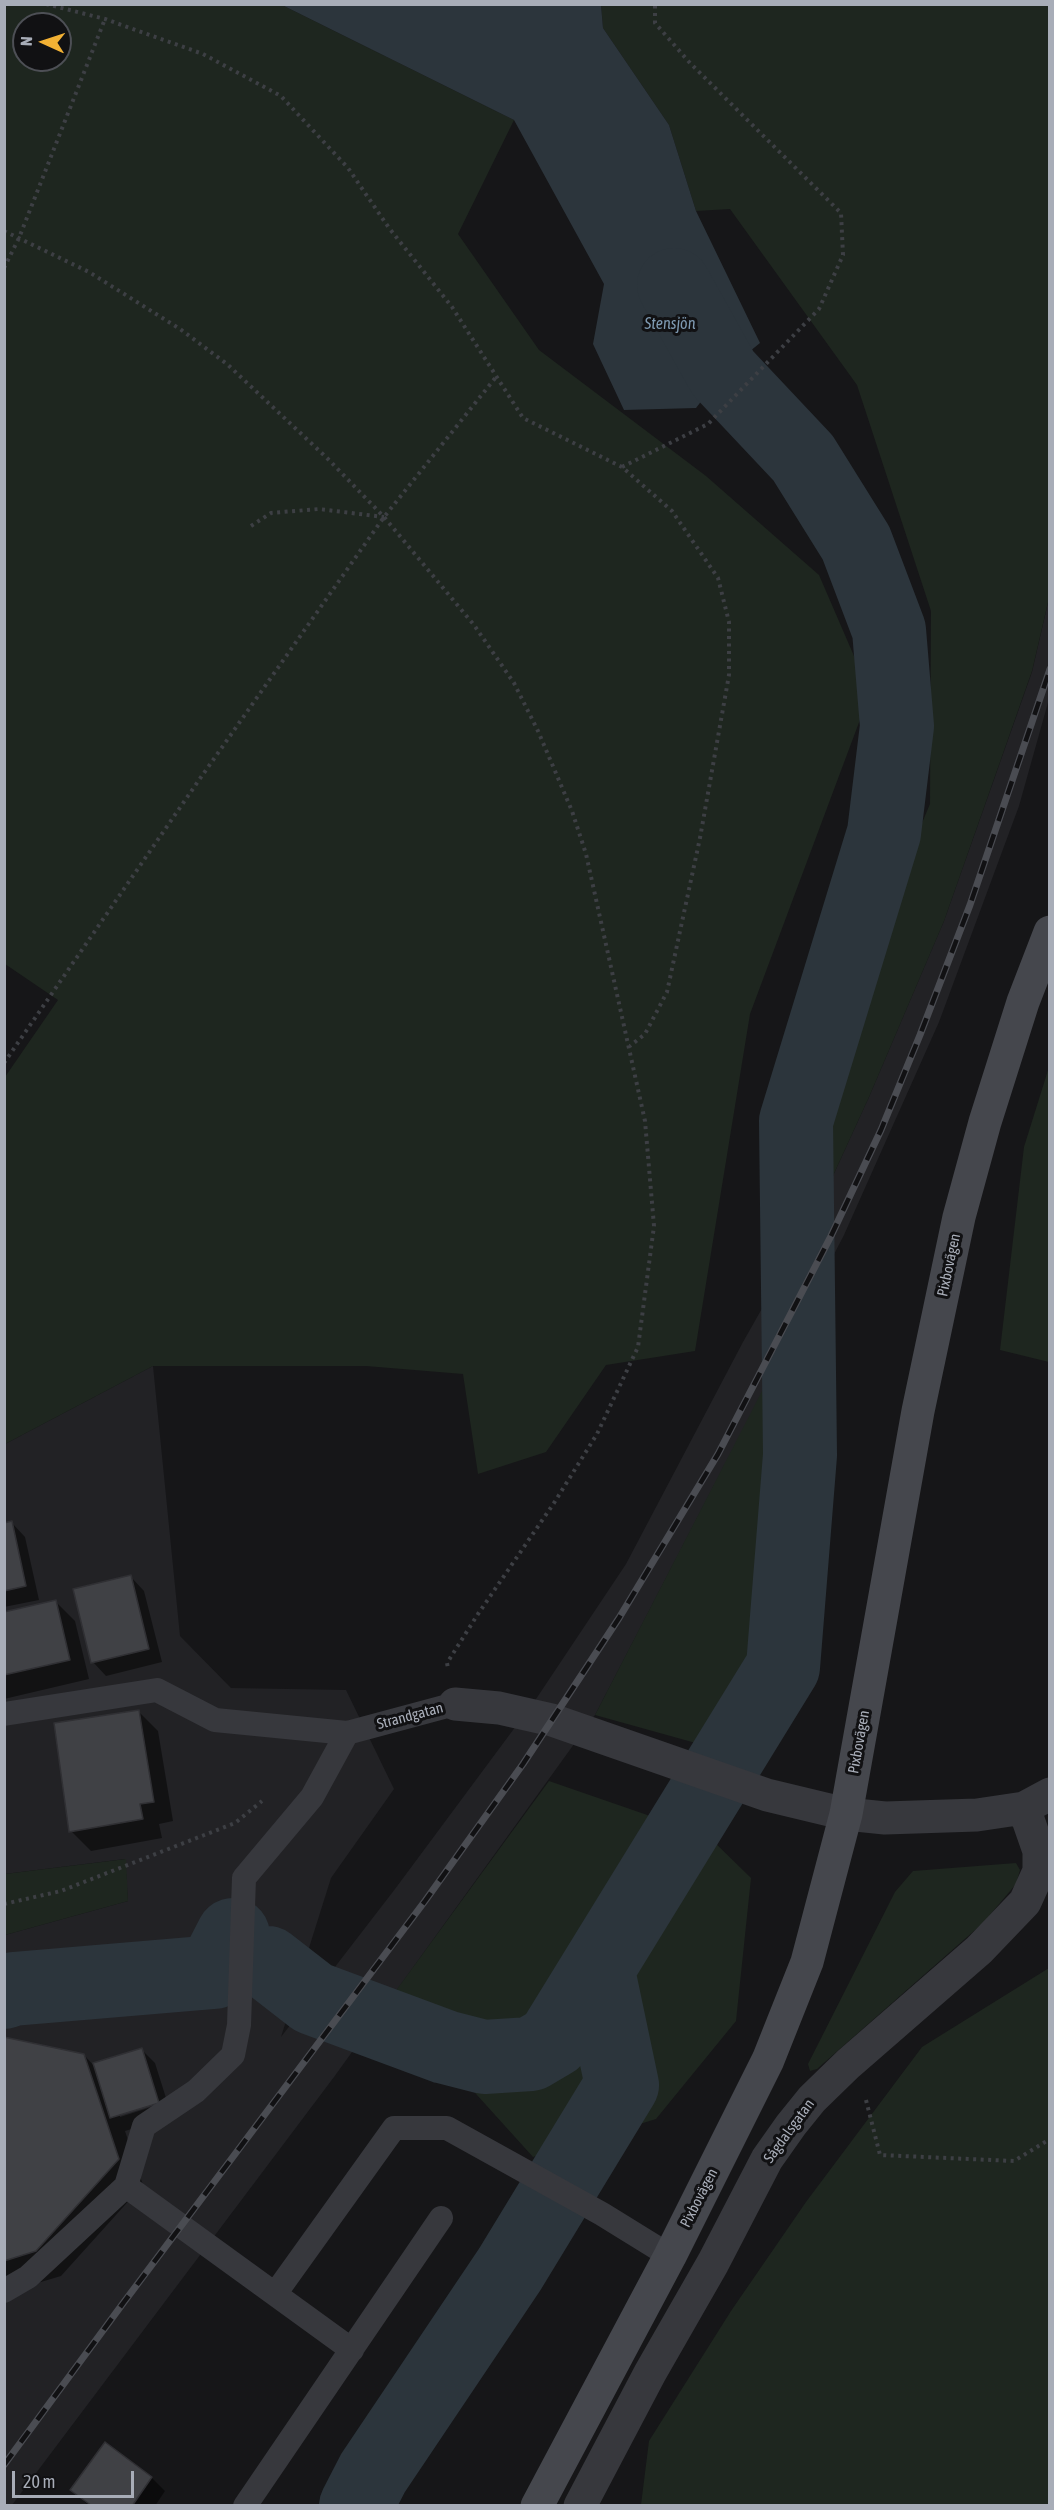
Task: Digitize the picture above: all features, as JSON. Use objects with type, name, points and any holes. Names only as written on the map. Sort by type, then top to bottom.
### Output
[{"type":"street","name":"Pixbovägen","points":[[537,2505],[670,2256],[768,2060],[803,1973],[828,1890],[846,1814],[918,1411],[959,1217],[1023,1002],[1050,932]]},
{"type":"street","name":"Strandgatan","points":[[455,1704],[499,1708],[552,1720],[767,1796],[846,1814]]},
{"type":"street","name":"Sågdalsgatan","points":[[580,2505],[767,2159],[812,2099],[848,2064],[979,1950],[1025,1902],[1039,1871],[1037,1801],[977,1815],[885,1818],[846,1814]]},
{"type":"lane","name":"Strandgatan","points":[[4,1713],[157,1690],[215,1720],[347,1733],[455,1704]]},
{"type":"lane","points":[[4,2291],[28,2277],[126,2186],[144,2126],[196,2091],[233,2055],[239,2025],[244,1878],[312,1797],[347,1733]]},
{"type":"lane","points":[[275,2294],[394,2128],[447,2128],[602,2214],[670,2256]]},
{"type":"lane","points":[[126,2186],[352,2350]]},
{"type":"lane","points":[[245,2505],[441,2218]]},
{"type":"path","points":[[46,4],[105,19],[203,54],[281,96],[348,168],[389,228],[452,308],[523,418],[622,467],[672,511],[718,578],[729,622],[729,675],[700,838],[667,992],[645,1034],[630,1046]]},
{"type":"path","points":[[622,467],[708,424],[819,309],[843,255],[841,213],[690,63],[656,23],[655,4]]},
{"type":"path","points":[[4,268],[19,238],[105,19]]},
{"type":"path","points":[[4,231],[89,272],[180,329],[226,364],[328,459],[384,517],[474,626],[513,683],[538,731],[572,811],[586,854],[645,1121],[654,1226],[638,1347],[597,1434],[554,1503],[447,1663],[455,1704]]},
{"type":"path","points":[[4,1063],[384,517],[496,378]]},
{"type":"path","points":[[251,526],[271,513],[320,509],[384,517]]},
{"type":"path","points":[[4,1904],[61,1891],[235,1822],[263,1800]]},
{"type":"path","points":[[848,2064],[865,2095],[880,2155],[1014,2161],[1050,2139]]},
{"type":"shaded area","points":[[5,5],[282,5],[514,120],[458,234],[539,350],[706,476],[819,575],[870,693],[750,1014],[695,1351],[606,1365],[546,1452],[478,1474],[463,1374],[366,1366],[153,1366],[5,1444],[5,1077],[58,1000],[5,964]]},
{"type":"shaded area","points":[[601,5],[1049,5],[1049,598],[1032,671],[944,921],[869,1097],[815,1215],[810,1112],[851,991],[930,804],[931,611],[857,385],[730,209],[696,211],[669,125],[603,28]]},
{"type":"shaded area","points":[[1049,598],[1049,699],[1019,806],[939,1022],[844,1235],[595,1715],[334,2077],[12,2505],[5,2506],[5,1935],[128,1901],[125,1859],[5,1874],[5,1444],[153,1366],[180,1636],[231,1688],[346,1690],[394,1789],[331,1878],[281,2037],[395,1889],[536,1699],[626,1564],[743,1342],[815,1215],[869,1097],[944,921],[1032,672]]},
{"type":"shaded area","points":[[1049,1067],[1049,1362],[1000,1350],[1024,1147]]},
{"type":"shaded area","points":[[778,1360],[782,1469],[755,1652],[710,1747],[595,1715]]},
{"type":"shaded area","points":[[549,1781],[708,1836],[751,1878],[736,2021],[656,2119],[533,2157],[458,2074],[365,2033]]},
{"type":"shaded area","points":[[126,1859],[128,1901],[5,1935],[5,1874]]},
{"type":"shaded area","points":[[1016,1863],[1020,1870],[1016,1884],[983,1923],[817,2069],[810,2071],[808,2064],[895,1892],[913,1871]]},
{"type":"shaded area","points":[[1049,1968],[1049,2505],[641,2505],[649,2441],[731,2311],[806,2202],[922,2047]]},
{"type":"water","name":"Stensjön","points":[[282,5],[601,5],[603,28],[669,125],[696,211],[760,343],[723,373],[696,408],[624,410],[593,344],[604,284],[514,120]]},
{"type":"building","points":[[12,1521],[26,1586],[4,1591],[4,1523]]},
{"type":"building","points":[[131,1575],[149,1649],[91,1663],[73,1589]]},
{"type":"building","points":[[56,1600],[70,1660],[4,1675],[4,1612]]},
{"type":"building","points":[[139,1710],[154,1802],[140,1804],[143,1819],[69,1832],[54,1723]]},
{"type":"building","points":[[4,2037],[84,2054],[119,2159],[36,2251],[4,2261]]},
{"type":"building","points":[[142,2048],[159,2103],[110,2118],[93,2063]]},
{"type":"building","points":[[105,2442],[152,2477],[132,2506],[92,2506],[70,2490]]},
{"type":"waterway","points":[[268,1963],[313,1998],[445,2047],[484,2057],[531,2054],[553,2041],[783,1667],[800,1455],[796,1121],[884,833],[897,726],[889,630],[856,543],[803,458],[723,373],[674,285]]},
{"type":"waterway","points":[[4,1992],[13,1989],[214,1972],[233,1935]]},
{"type":"waterway","points":[[356,2506],[373,2473],[510,2269],[622,2085],[598,1971]]},
{"type":"railway","points":[[4,2465],[425,1901],[523,1764],[619,1618],[718,1454],[831,1236],[881,1130],[970,905],[1050,669]]}]
